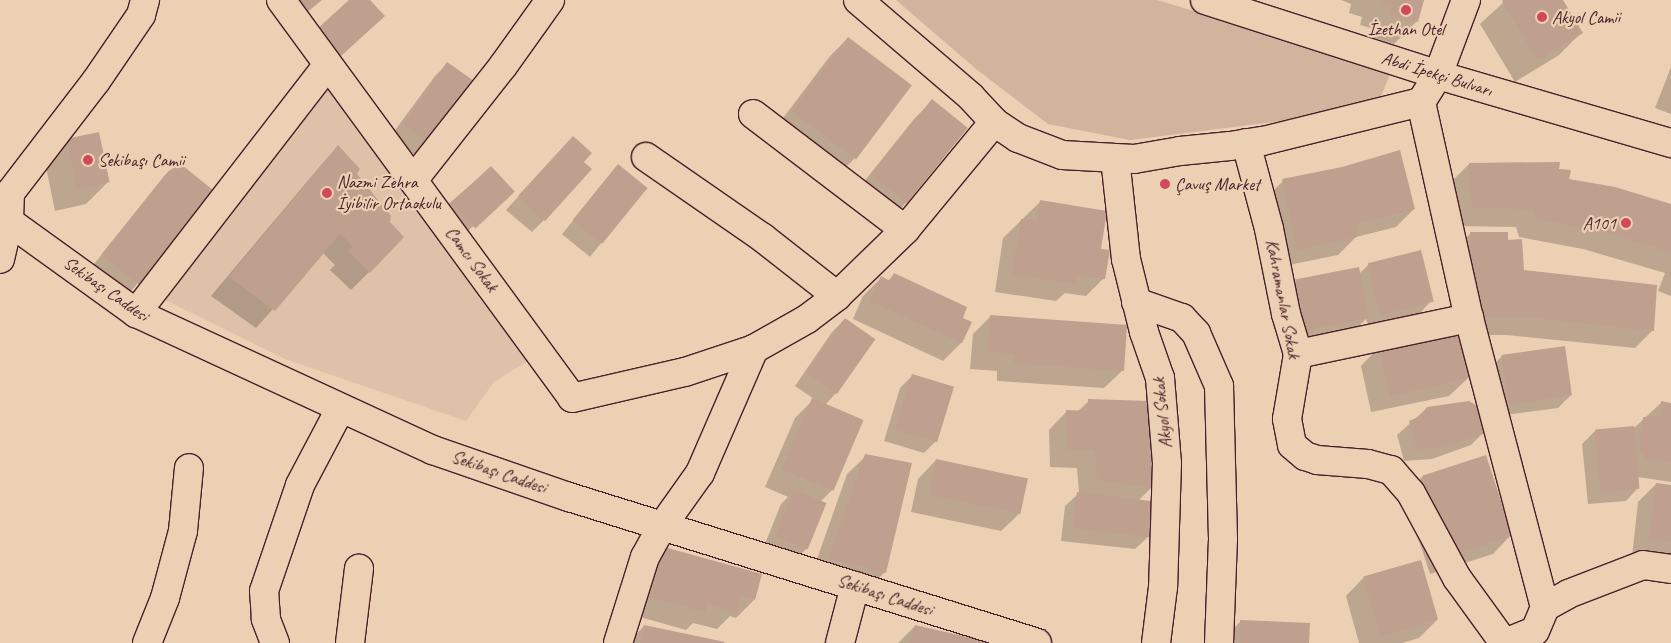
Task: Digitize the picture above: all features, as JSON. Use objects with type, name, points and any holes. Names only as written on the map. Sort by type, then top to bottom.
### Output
[{"type":"street","points":[[0,259],[4,217],[10,193],[96,81],[141,15],[146,0]]},
{"type":"street","name":"Camcı Sokak","points":[[281,0],[327,66],[357,102],[414,179],[572,398],[685,372],[754,350]]},
{"type":"street","points":[[414,179],[503,66],[550,0]]},
{"type":"street","points":[[858,0],[971,97],[994,122],[1018,138],[1062,155],[1124,159],[1263,141],[1421,102],[1438,75],[1466,0]]},
{"type":"street","name":"Abdi İpekçi Bulvarı","points":[[1204,0],[1438,75],[1671,143]]},
{"type":"street","points":[[136,313],[327,66]]},
{"type":"street","points":[[1421,102],[1469,318],[1545,607],[1535,631],[1504,643]]},
{"type":"street","points":[[753,114],[905,230]]},
{"type":"street","points":[[618,643],[645,557],[663,525],[700,473],[754,350],[807,319],[837,296],[905,230],[994,122]]},
{"type":"street","name":"Kahramanlar Sokak","points":[[1238,144],[1269,228],[1286,314],[1298,354],[1287,419],[1292,445],[1305,456],[1317,460],[1368,464],[1391,470],[1411,493],[1457,578],[1504,643]]},
{"type":"street","points":[[646,157],[764,238],[837,296]]},
{"type":"street","name":"Akyol Sokak","points":[[1124,159],[1126,259],[1136,302],[1160,378],[1167,463],[1163,587],[1156,643]]},
{"type":"street","name":"Sekibaşı Caddesi","points":[[4,217],[136,313],[433,450],[569,496],[1037,643]]},
{"type":"street","points":[[1136,302],[1182,318],[1196,333],[1219,386],[1223,539],[1219,643]]},
{"type":"street","points":[[1298,354],[1469,318]]},
{"type":"street","points":[[275,643],[266,619],[264,591],[300,485],[340,408]]},
{"type":"street","points":[[147,643],[165,598],[183,531],[189,468]]},
{"type":"street","points":[[1545,607],[1568,594],[1643,565],[1671,569]]},
{"type":"street","points":[[350,643],[359,569]]},
{"type":"street","points":[[840,643],[855,586]]},
{"type":"shaded area","points":[[896,0],[1157,0],[1392,70],[1380,98],[1297,119],[1130,140],[1048,124],[976,69]]},
{"type":"shaded area","name":"Nazmi Zehra İyibilir Ortaokulu","points":[[330,87],[528,361],[494,382],[466,421],[285,359],[165,300]]},
{"type":"building","points":[[295,0],[322,0],[306,13]]},
{"type":"building","points":[[349,0],[370,0],[385,16],[341,56],[316,30]]},
{"type":"building","name":"İzethan Otel","points":[[1382,0],[1424,0],[1418,22],[1390,14],[1393,5],[1382,2]]},
{"type":"building","name":"Akyol Camii","points":[[1503,0],[1563,0],[1583,33],[1538,60]]},
{"type":"building","points":[[848,37],[912,85],[856,159],[792,111]]},
{"type":"building","points":[[447,62],[474,81],[430,143],[403,124]]},
{"type":"building","points":[[932,99],[968,128],[907,203],[871,174]]},
{"type":"building","name":"Sekibaşı Camii","points":[[99,132],[110,182],[77,189],[67,139]]},
{"type":"building","points":[[573,136],[592,153],[584,162],[592,169],[545,221],[518,196]]},
{"type":"building","points":[[338,145],[360,169],[357,174],[391,216],[390,222],[404,237],[370,273],[347,251],[353,247],[340,234],[275,311],[229,277]]},
{"type":"building","points":[[1400,150],[1415,209],[1357,224],[1357,237],[1297,250],[1282,179],[1342,167]]},
{"type":"building","points":[[177,161],[215,192],[140,285],[101,254]]},
{"type":"building","points":[[1560,162],[1559,169],[1571,170],[1569,179],[1615,187],[1671,204],[1671,252],[1602,231],[1537,219],[1534,209],[1472,208],[1469,163]]},
{"type":"building","points":[[618,164],[648,188],[602,244],[573,220]]},
{"type":"building","points":[[491,166],[515,192],[475,228],[452,203]]},
{"type":"building","points":[[1040,200],[1107,211],[1101,249],[1110,250],[1105,279],[1077,275],[1076,284],[1012,274],[1021,219],[1037,221]]},
{"type":"building","points":[[1470,232],[1508,232],[1508,240],[1522,239],[1524,270],[1657,285],[1654,331],[1526,317],[1477,317]]},
{"type":"building","points":[[1421,250],[1434,301],[1380,315],[1368,263]]},
{"type":"building","points":[[1359,267],[1369,318],[1305,330],[1295,279]]},
{"type":"building","points":[[894,273],[967,307],[963,318],[972,322],[962,343],[870,301],[881,276],[890,281]]},
{"type":"building","points":[[990,315],[1127,325],[1124,371],[1014,363],[1015,353],[988,352]]},
{"type":"building","points":[[845,318],[875,339],[837,394],[807,373]]},
{"type":"building","points":[[1458,329],[1469,378],[1390,396],[1379,347]]},
{"type":"building","points":[[1565,346],[1572,396],[1509,404],[1502,355]]},
{"type":"building","points":[[912,374],[954,387],[937,442],[895,429]]},
{"type":"building","points":[[812,398],[864,420],[833,491],[782,469]]},
{"type":"building","points":[[1088,399],[1148,401],[1153,488],[1097,480],[1095,450],[1067,449],[1066,410],[1088,411]]},
{"type":"building","points":[[1469,401],[1481,408],[1486,433],[1445,447],[1417,449],[1409,421],[1421,416],[1427,407]]},
{"type":"building","points":[[1661,401],[1671,403],[1671,462],[1646,458],[1639,450],[1643,417],[1661,416]]},
{"type":"building","points":[[1634,426],[1639,489],[1601,492],[1595,429]]},
{"type":"building","points":[[865,454],[912,463],[886,573],[829,558]]},
{"type":"building","points":[[1486,455],[1512,536],[1449,557],[1422,476]]},
{"type":"building","points":[[936,459],[1028,479],[1020,514],[929,494]]},
{"type":"building","points":[[1656,483],[1671,485],[1671,542],[1649,539]]},
{"type":"building","points":[[794,490],[826,503],[808,549],[775,536]]},
{"type":"building","points":[[1077,492],[1154,502],[1150,537],[1073,528]]},
{"type":"building","points":[[664,547],[762,574],[755,600],[741,596],[736,612],[707,604],[705,612],[650,597]]},
{"type":"building","points":[[1421,560],[1438,620],[1380,636],[1363,577]]},
{"type":"building","points":[[1240,620],[1310,623],[1309,643],[1240,643]]},
{"type":"building","points":[[644,625],[725,642],[640,643]]},
{"type":"building","points":[[915,625],[989,642],[910,643]]},
{"type":"place","name":"İzethan Otel","points":[[1406,10]]},
{"type":"place","name":"Akyol Camii","points":[[1542,17]]},
{"type":"place","name":"Sekibaşı Camii","points":[[88,160]]},
{"type":"place","name":"Çavuş Market","points":[[1165,184]]},
{"type":"place","name":"Nazmi Zehra İyibilir Ortaokulu","points":[[327,193]]},
{"type":"place","name":"A101","points":[[1626,223]]}]
